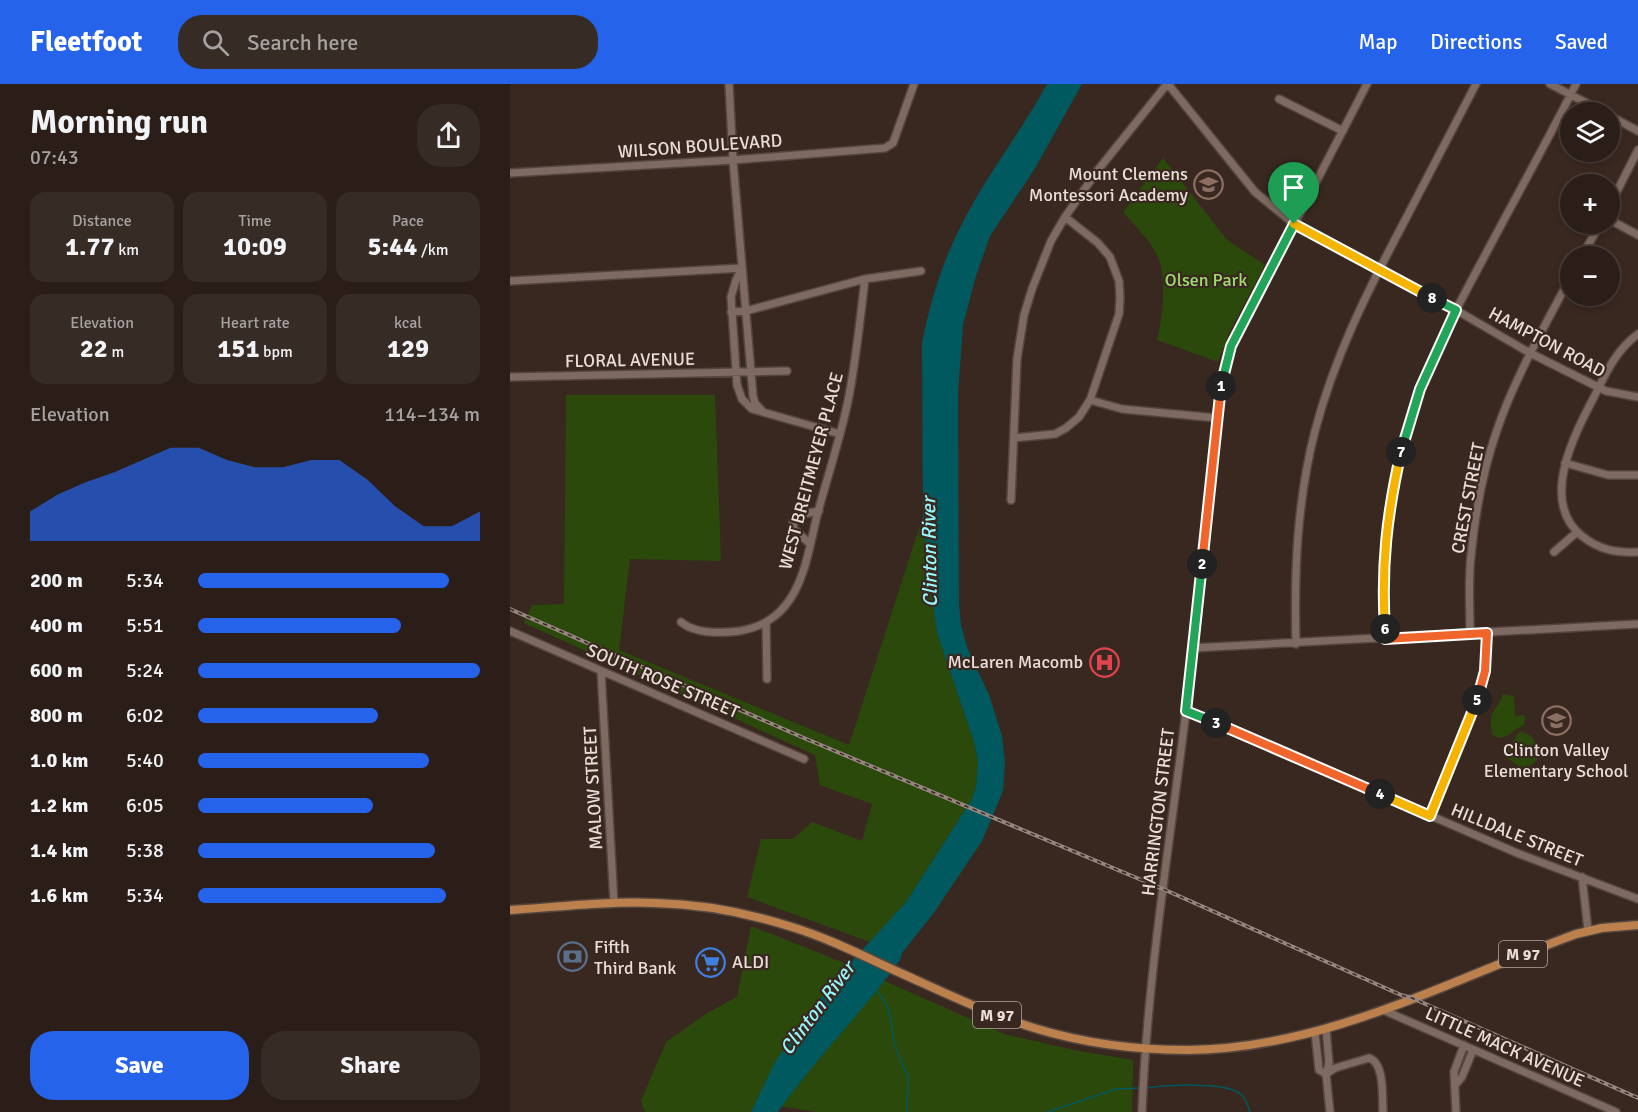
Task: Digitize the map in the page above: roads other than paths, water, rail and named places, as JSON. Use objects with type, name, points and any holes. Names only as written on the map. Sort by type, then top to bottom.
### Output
[{"type":"main road","name":"M 97","points":[[510,910],[614,903],[681,905],[739,913],[791,926],[852,950],[983,1009],[1034,1028],[1096,1042],[1191,1050],[1285,1039],[1326,1029],[1383,1010],[1588,930],[1638,925]]},
{"type":"street","points":[[729,84],[751,373],[754,399],[763,412]]},
{"type":"street","name":"WILSON BOULEVARD","points":[[510,173],[880,149],[891,145],[896,136],[914,84]]},
{"type":"street","points":[[1011,500],[1017,359],[1024,315],[1032,289],[1051,241],[1065,217],[1167,84]]},
{"type":"street","name":"HAMPTON ROAD","points":[[1167,84],[1255,192],[1294,224],[1598,388],[1638,397]]},
{"type":"street","name":"HARRINGTON STREET","points":[[1142,1112],[1165,862],[1194,648],[1224,369],[1231,346],[1367,84]]},
{"type":"street","points":[[1296,644],[1294,586],[1302,495],[1313,440],[1329,382],[1379,270],[1476,84]]},
{"type":"street","points":[[1550,84],[1585,102]]},
{"type":"street","points":[[1385,639],[1384,548],[1404,438],[1420,389],[1456,310],[1576,84]]},
{"type":"street","points":[[1279,99],[1342,131]]},
{"type":"street","points":[[1620,121],[1638,131]]},
{"type":"street","points":[[1620,185],[1638,150]]},
{"type":"street","points":[[1014,438],[1055,434],[1073,423],[1090,400],[1119,314],[1119,281],[1105,250],[1065,217]]},
{"type":"street","points":[[1620,225],[1638,235]]},
{"type":"street","points":[[510,281],[742,268]]},
{"type":"street","points":[[742,268],[733,288],[732,312],[737,385],[742,399],[752,409],[840,434]]},
{"type":"street","points":[[732,312],[746,311],[865,279],[921,271]]},
{"type":"street","name":"WEST BREITMEYER PLACE","points":[[681,622],[694,629],[726,632],[746,630],[766,622],[778,613],[792,596],[803,569],[840,434],[853,369],[865,279]]},
{"type":"street","name":"CREST STREET","points":[[1470,633],[1470,557],[1481,489],[1497,430],[1530,353],[1560,297]]},
{"type":"street","points":[[1638,334],[1621,348],[1598,388],[1575,435],[1566,463],[1562,486],[1563,504],[1568,519],[1577,532],[1604,549],[1615,552],[1638,552]]},
{"type":"street","name":"FLORAL AVENUE","points":[[510,377],[787,371]]},
{"type":"street","points":[[1090,400],[1122,409],[1217,418]]},
{"type":"street","points":[[1566,463],[1608,475],[1638,475]]},
{"type":"street","points":[[810,544],[794,529],[793,522],[798,515],[819,511]]},
{"type":"street","points":[[1554,552],[1577,532]]},
{"type":"street","points":[[766,622],[767,679]]},
{"type":"street","points":[[1194,648],[1638,624]]},
{"type":"street","name":"SOUTH ROSE STREET","points":[[510,631],[804,759]]},
{"type":"street","points":[[1430,816],[1482,685],[1487,633]]},
{"type":"street","name":"MALOW STREET","points":[[601,671],[614,903]]},
{"type":"street","name":"HILLDALE STREET","points":[[1186,711],[1517,853],[1638,899]]},
{"type":"street","points":[[1582,877],[1588,930]]},
{"type":"street","name":"LITTLE MACK AVENUE","points":[[1383,1010],[1616,1112]]},
{"type":"street","points":[[1326,1029],[1329,1063],[1326,1074],[1330,1112]]},
{"type":"street","points":[[1315,1032],[1319,1070],[1326,1074]]},
{"type":"street","points":[[1456,1112],[1454,1072],[1464,1045]]},
{"type":"street","points":[[1456,1084],[1462,1077],[1473,1050]]},
{"type":"street","points":[[1326,1074],[1335,1068],[1369,1058],[1375,1060],[1379,1067],[1383,1112]]},
{"type":"water","name":"Clinton River","points":[[1047,84],[1082,84],[1034,170],[990,236],[975,279],[963,325],[958,394],[961,625],[967,647],[989,695],[1002,736],[1005,763],[1003,791],[982,841],[885,980],[778,1112],[751,1112],[775,1062],[806,1016],[843,971],[906,902],[972,799],[976,786],[978,762],[974,742],[937,633],[928,569],[923,516],[922,343],[937,283],[954,240],[981,190]]},
{"type":"waterway","points":[[877,991],[886,1003],[894,1044],[908,1077],[907,1112]]},
{"type":"waterway","points":[[1147,1088],[1193,1085],[1230,1089],[1238,1092],[1246,1100],[1250,1112]]},
{"type":"waterway","points":[[1048,1112],[1116,1089],[1142,1088]]},
{"type":"railway","points":[[510,609],[804,738],[1163,889],[1638,1098]]},
{"type":"place","name":"Mount Clemens Montessori Academy","points":[[1209,184]]},
{"type":"place","name":"McLaren Macomb","points":[[1104,662]]},
{"type":"place","name":"Clinton Valley Elementary School","points":[[1556,721]]},
{"type":"place","name":"Fifth Third Bank","points":[[573,957]]},
{"type":"place","name":"ALDI","points":[[711,962]]},
{"type":"park label","name":"Olsen Park","points":[[1206,280]]}]
